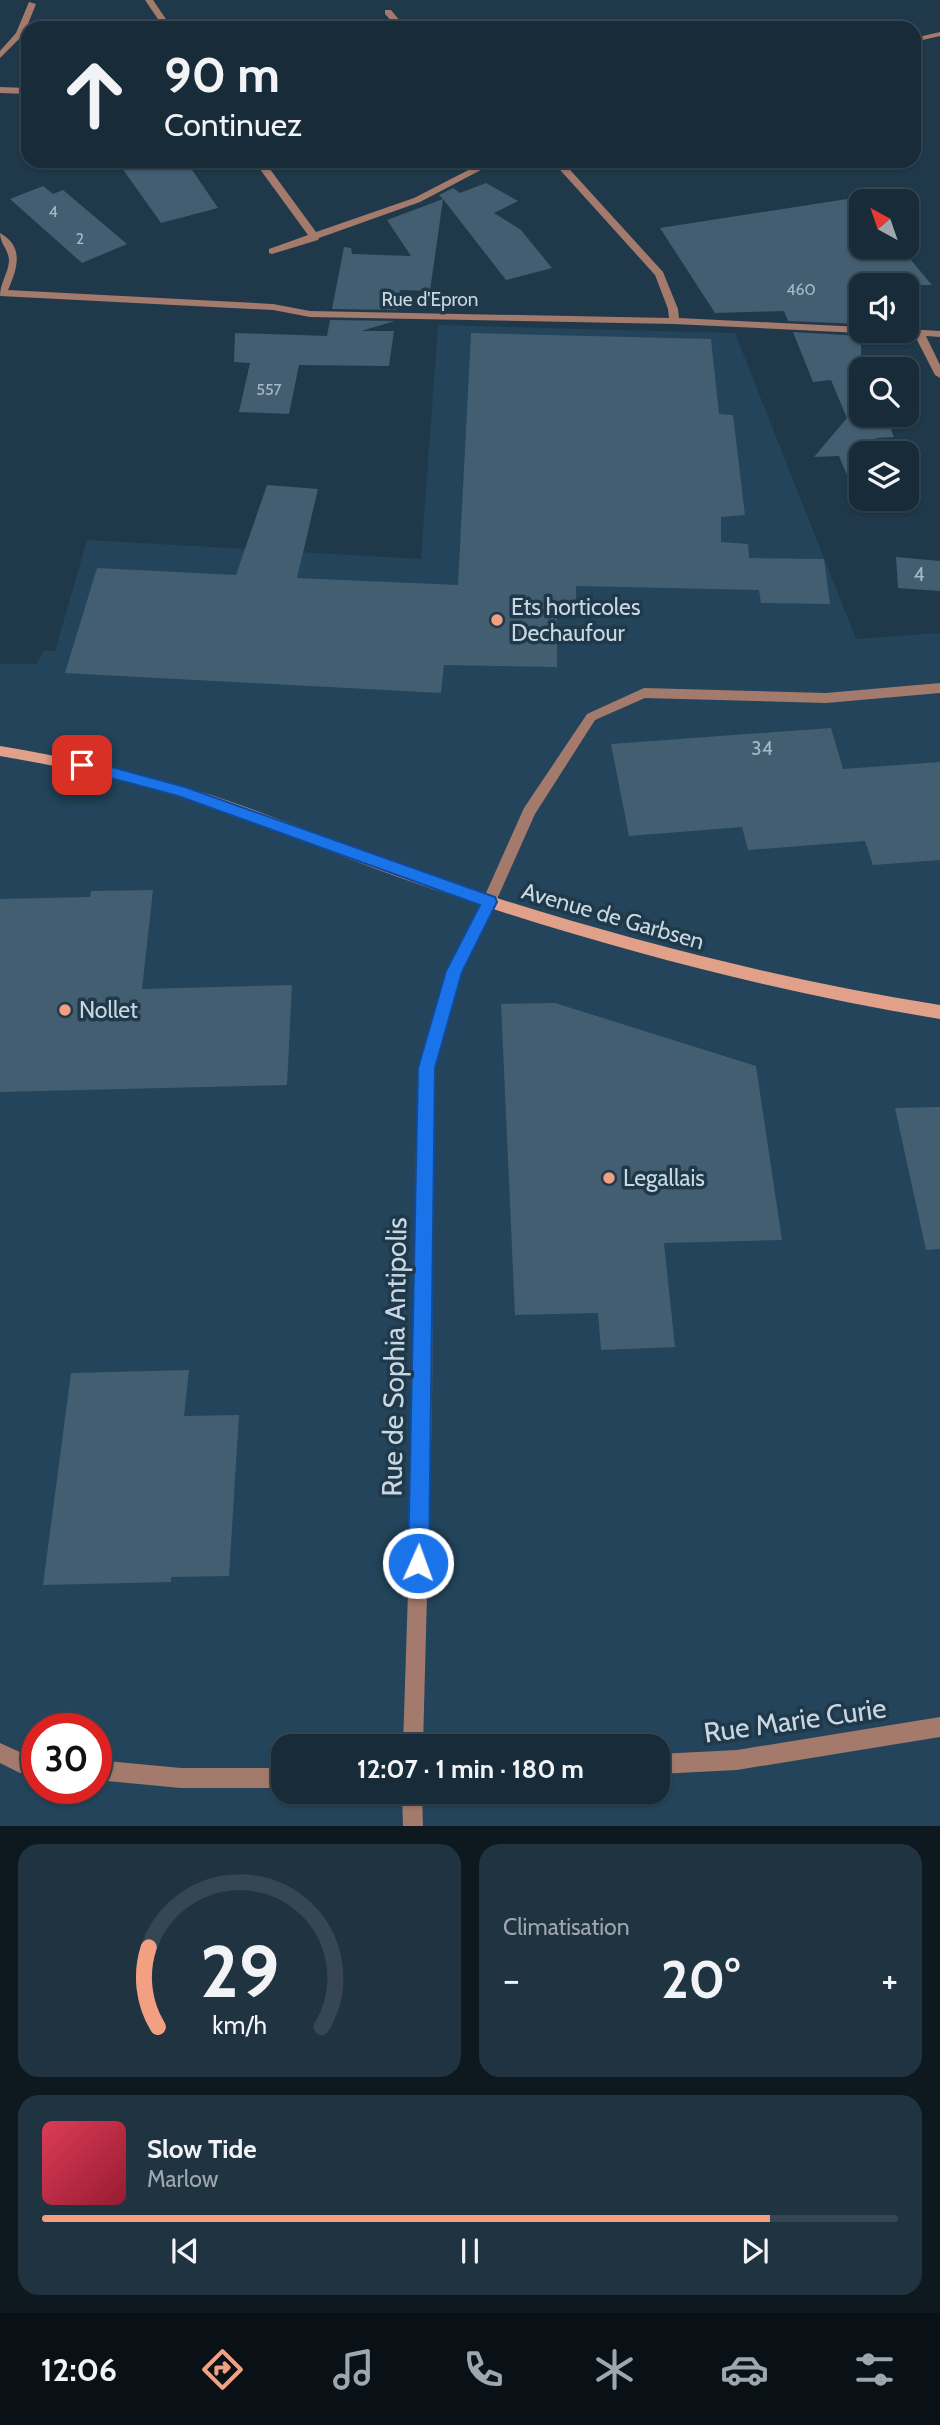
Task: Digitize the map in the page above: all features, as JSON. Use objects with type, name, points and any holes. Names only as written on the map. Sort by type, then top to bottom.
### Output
[{"type":"main road","name":"Avenue de Garbsen","points":[[0,751],[82,765],[180,791],[489,902],[668,955],[849,998],[940,1012]]},
{"type":"street","points":[[149,0],[163,21]]},
{"type":"street","points":[[25,21],[32,4]]},
{"type":"street","points":[[388,12],[396,21]]},
{"type":"street","points":[[0,56],[21,32]]},
{"type":"street","points":[[921,38],[940,34]]},
{"type":"street","points":[[0,90],[21,91]]},
{"type":"street","points":[[264,168],[315,238]]},
{"type":"street","points":[[272,251],[417,200],[479,168]]},
{"type":"street","points":[[563,168],[660,274],[673,309],[674,321]]},
{"type":"street","points":[[0,236],[13,248],[15,256],[1,293]]},
{"type":"street","name":"Rue d'Epron","points":[[1,293],[273,307],[310,314],[674,321],[849,329]]},
{"type":"street","points":[[940,334],[919,333],[940,375]]},
{"type":"street","name":"Rue de Sophia Antipolis","points":[[413,1734],[423,1406],[426,1068],[454,971],[489,902],[529,812],[591,717],[644,693],[826,698],[940,688]]},
{"type":"street","name":"Rue Marie Curie","points":[[670,1763],[737,1760],[940,1727]]},
{"type":"street","points":[[0,1753],[21,1763]]},
{"type":"street","points":[[112,1772],[180,1779],[271,1778]]},
{"type":"street","points":[[412,1804],[413,1826]]},
{"type":"shaded area","points":[[438,325],[735,333],[856,639],[940,633],[940,1826],[0,1826],[0,664],[37,664],[43,651],[55,651],[87,540],[421,559]]},
{"type":"building","points":[[122,168],[191,168],[218,208],[161,223]]},
{"type":"building","points":[[486,183],[518,201],[494,213],[521,230],[552,268],[506,280],[439,195],[453,188],[460,193]]},
{"type":"building","points":[[43,186],[53,194],[63,190],[127,244],[82,263],[10,199]]},
{"type":"building","points":[[443,199],[430,291],[400,290],[397,310],[332,309],[344,247],[351,248],[352,254],[411,256],[387,220]]},
{"type":"building","points":[[847,199],[849,259],[910,259],[932,285],[919,285],[919,273],[849,273],[849,324],[788,321],[784,311],[715,313],[660,228]]},
{"type":"building","points":[[330,320],[395,321],[361,331],[394,331],[389,366],[299,365],[289,414],[239,412],[250,363],[234,362],[235,333],[327,336]]},
{"type":"building","points":[[793,332],[849,335],[849,343],[861,343],[861,357],[849,357],[849,427],[890,427],[894,437],[876,438],[877,441],[849,441],[849,480],[839,456],[814,457],[847,418],[831,380],[813,382]]},
{"type":"building","points":[[471,333],[711,339],[719,414],[733,415],[745,515],[721,517],[721,542],[748,544],[749,558],[824,559],[830,604],[761,603],[759,590],[576,586],[576,602],[557,601],[557,667],[444,665],[441,693],[65,673],[97,568],[236,575],[267,485],[318,489],[297,578],[458,585]]},
{"type":"building","points":[[896,557],[940,561],[940,591],[898,588]]},
{"type":"building","points":[[831,728],[843,769],[940,762],[940,860],[873,865],[865,841],[748,850],[742,827],[629,836],[611,744]]},
{"type":"building","points":[[153,890],[142,989],[292,985],[287,1085],[0,1092],[0,899],[90,897],[91,891]]},
{"type":"building","points":[[555,1003],[756,1066],[782,1240],[664,1243],[675,1347],[601,1350],[598,1313],[515,1315],[501,1004]]},
{"type":"building","points":[[940,1107],[940,1249],[926,1250],[895,1108]]},
{"type":"building","points":[[189,1370],[184,1416],[239,1415],[229,1576],[171,1577],[171,1582],[43,1585],[71,1373]]},
{"type":"place","name":"Ets horticoles Dechaufour","points":[[497,620]]},
{"type":"place","name":"Nollet","points":[[65,1010]]},
{"type":"place","name":"Legallais","points":[[609,1178]]},
{"type":"route","points":[[82,765],[180,791],[262,818],[363,858],[489,902],[454,971],[426,1068],[423,1406],[418,1563]]}]
